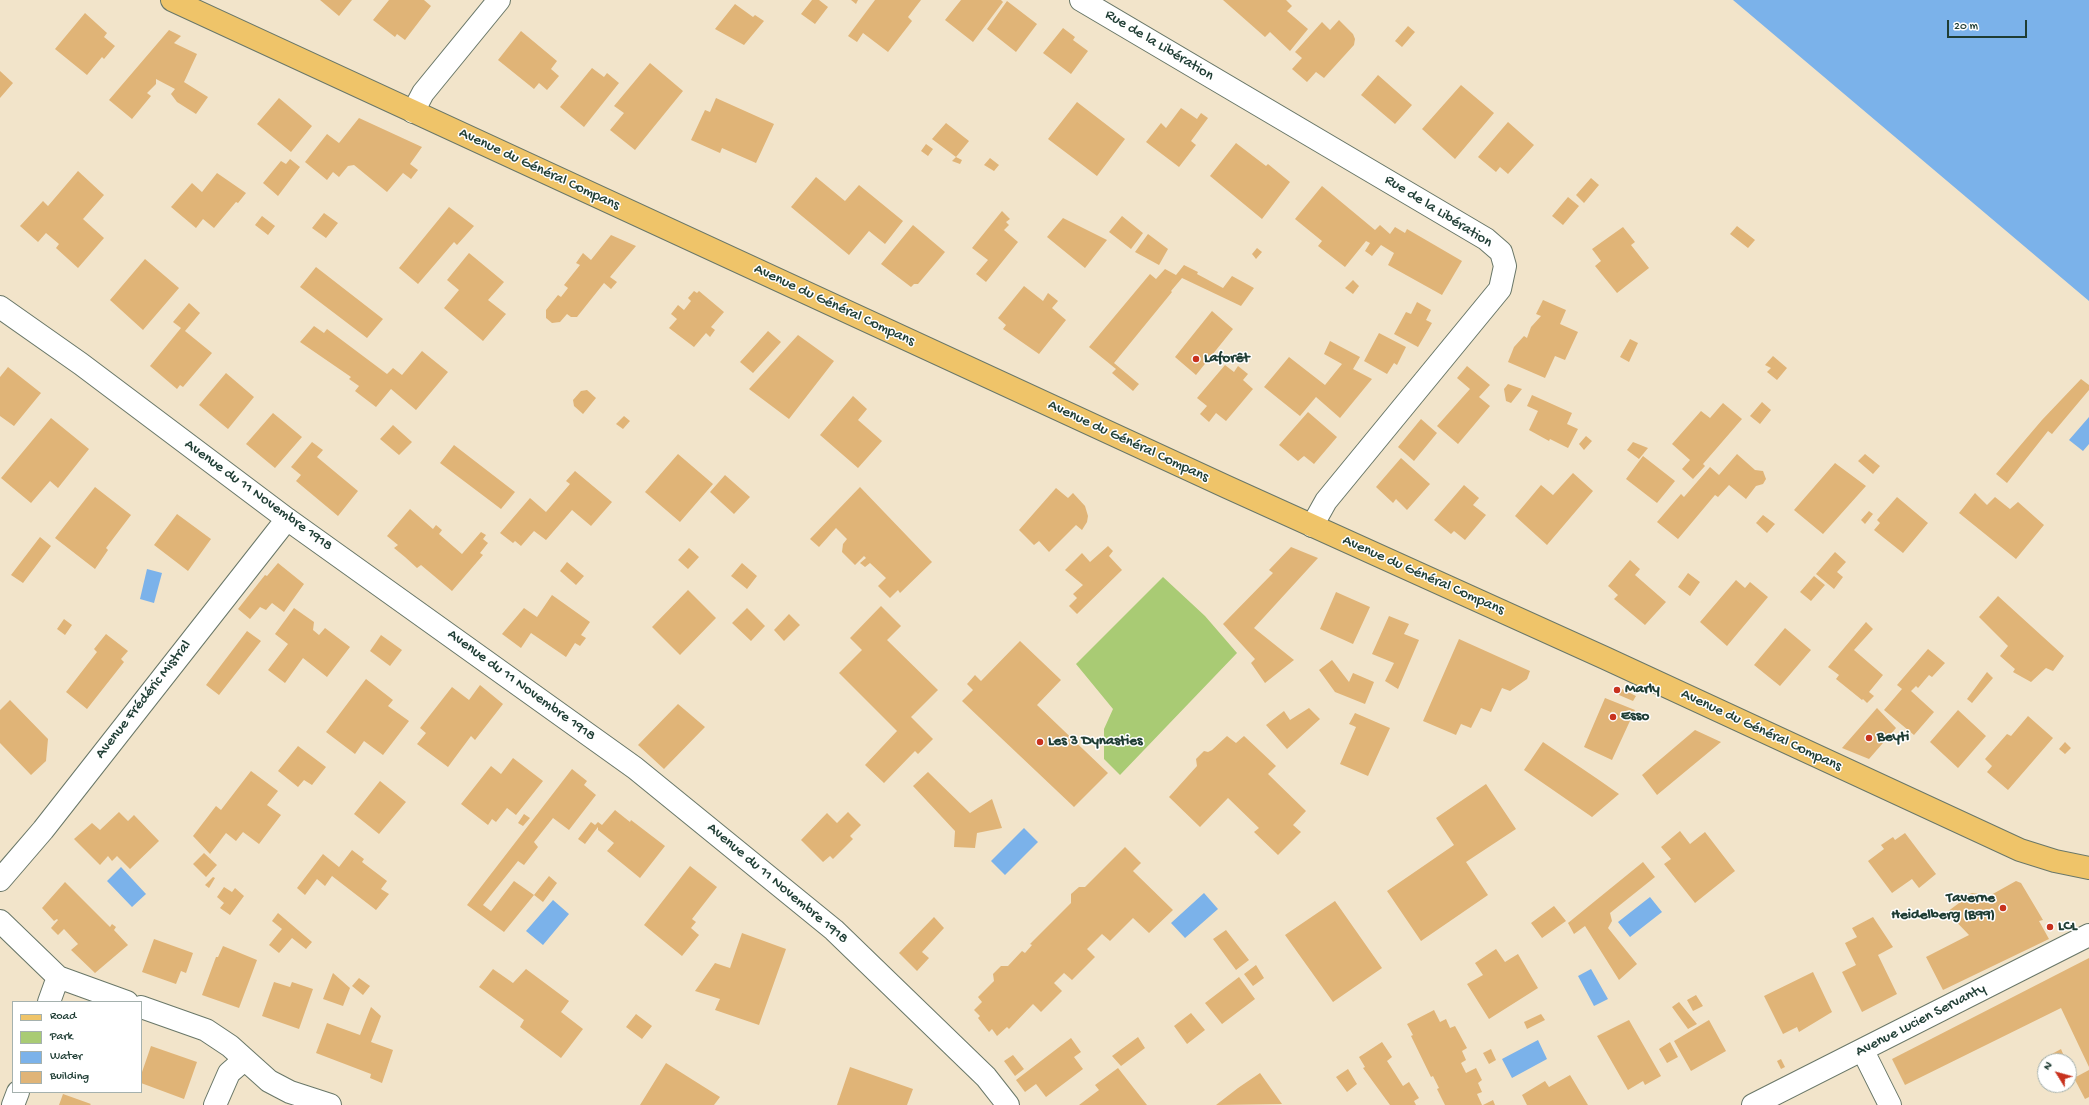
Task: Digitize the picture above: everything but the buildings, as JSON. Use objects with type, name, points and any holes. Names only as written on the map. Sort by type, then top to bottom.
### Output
[{"type":"main road","name":"Avenue du Général Compans","points":[[172,0],[1312,526],[2020,850],[2054,861],[2089,868]]},
{"type":"street","points":[[413,112],[423,93],[499,0]]},
{"type":"street","name":"Rue de la Libération","points":[[1081,0],[1486,239],[1501,252],[1505,266],[1500,289],[1326,501],[1312,526]]},
{"type":"street","name":"Avenue du 11 Novembre 1918","points":[[0,307],[81,364],[287,519],[629,764],[834,930],[986,1077],[1008,1105]]},
{"type":"street","name":"Avenue Frédéric Mistral","points":[[0,880],[43,830],[287,519]]},
{"type":"street","points":[[0,921],[58,977],[124,1001]]},
{"type":"street","name":"Avenue Lucien Servanty","points":[[1753,1105],[2089,935]]},
{"type":"street","points":[[49,1001],[58,977]]},
{"type":"street","points":[[142,1007],[206,1030],[230,1046],[269,1081],[290,1092],[330,1105]]},
{"type":"street","points":[[1862,1051],[1890,1105]]},
{"type":"street","points":[[214,1105],[229,1073],[244,1060]]},
{"type":"street","points":[[13,1105],[18,1093]]},
{"type":"green space","points":[[1163,577],[1205,616],[1237,653],[1120,775],[1104,759],[1104,729],[1113,709],[1076,664]]},
{"type":"water","points":[[1733,0],[2089,0],[2089,301]]},
{"type":"water","points":[[2089,417],[2089,444],[2083,451],[2069,440]]},
{"type":"water","points":[[147,569],[162,573],[154,603],[140,599]]},
{"type":"water","points":[[1024,828],[1038,842],[1005,875],[991,861]]},
{"type":"water","points":[[121,867],[146,894],[132,907],[107,881]]},
{"type":"water","points":[[1204,893],[1218,909],[1185,938],[1171,923]]},
{"type":"water","points":[[1650,897],[1662,912],[1630,937],[1618,922]]},
{"type":"water","points":[[553,900],[569,914],[543,945],[526,931]]},
{"type":"water","points":[[1591,969],[1608,999],[1594,1006],[1578,976]]},
{"type":"water","points":[[1538,1040],[1547,1059],[1512,1078],[1502,1059]]},
{"type":"place","name":"Laforêt","points":[[1196,359]]},
{"type":"place","name":"Marly","points":[[1617,690]]},
{"type":"place","name":"Esso","points":[[1613,717]]},
{"type":"place","name":"Beyti","points":[[1869,738]]},
{"type":"place","name":"Les 3 Dynasties","points":[[1040,742]]},
{"type":"place","name":"Taverne Heidelberg (B99)","points":[[2003,908]]},
{"type":"place","name":"LCL","points":[[2050,927]]}]
